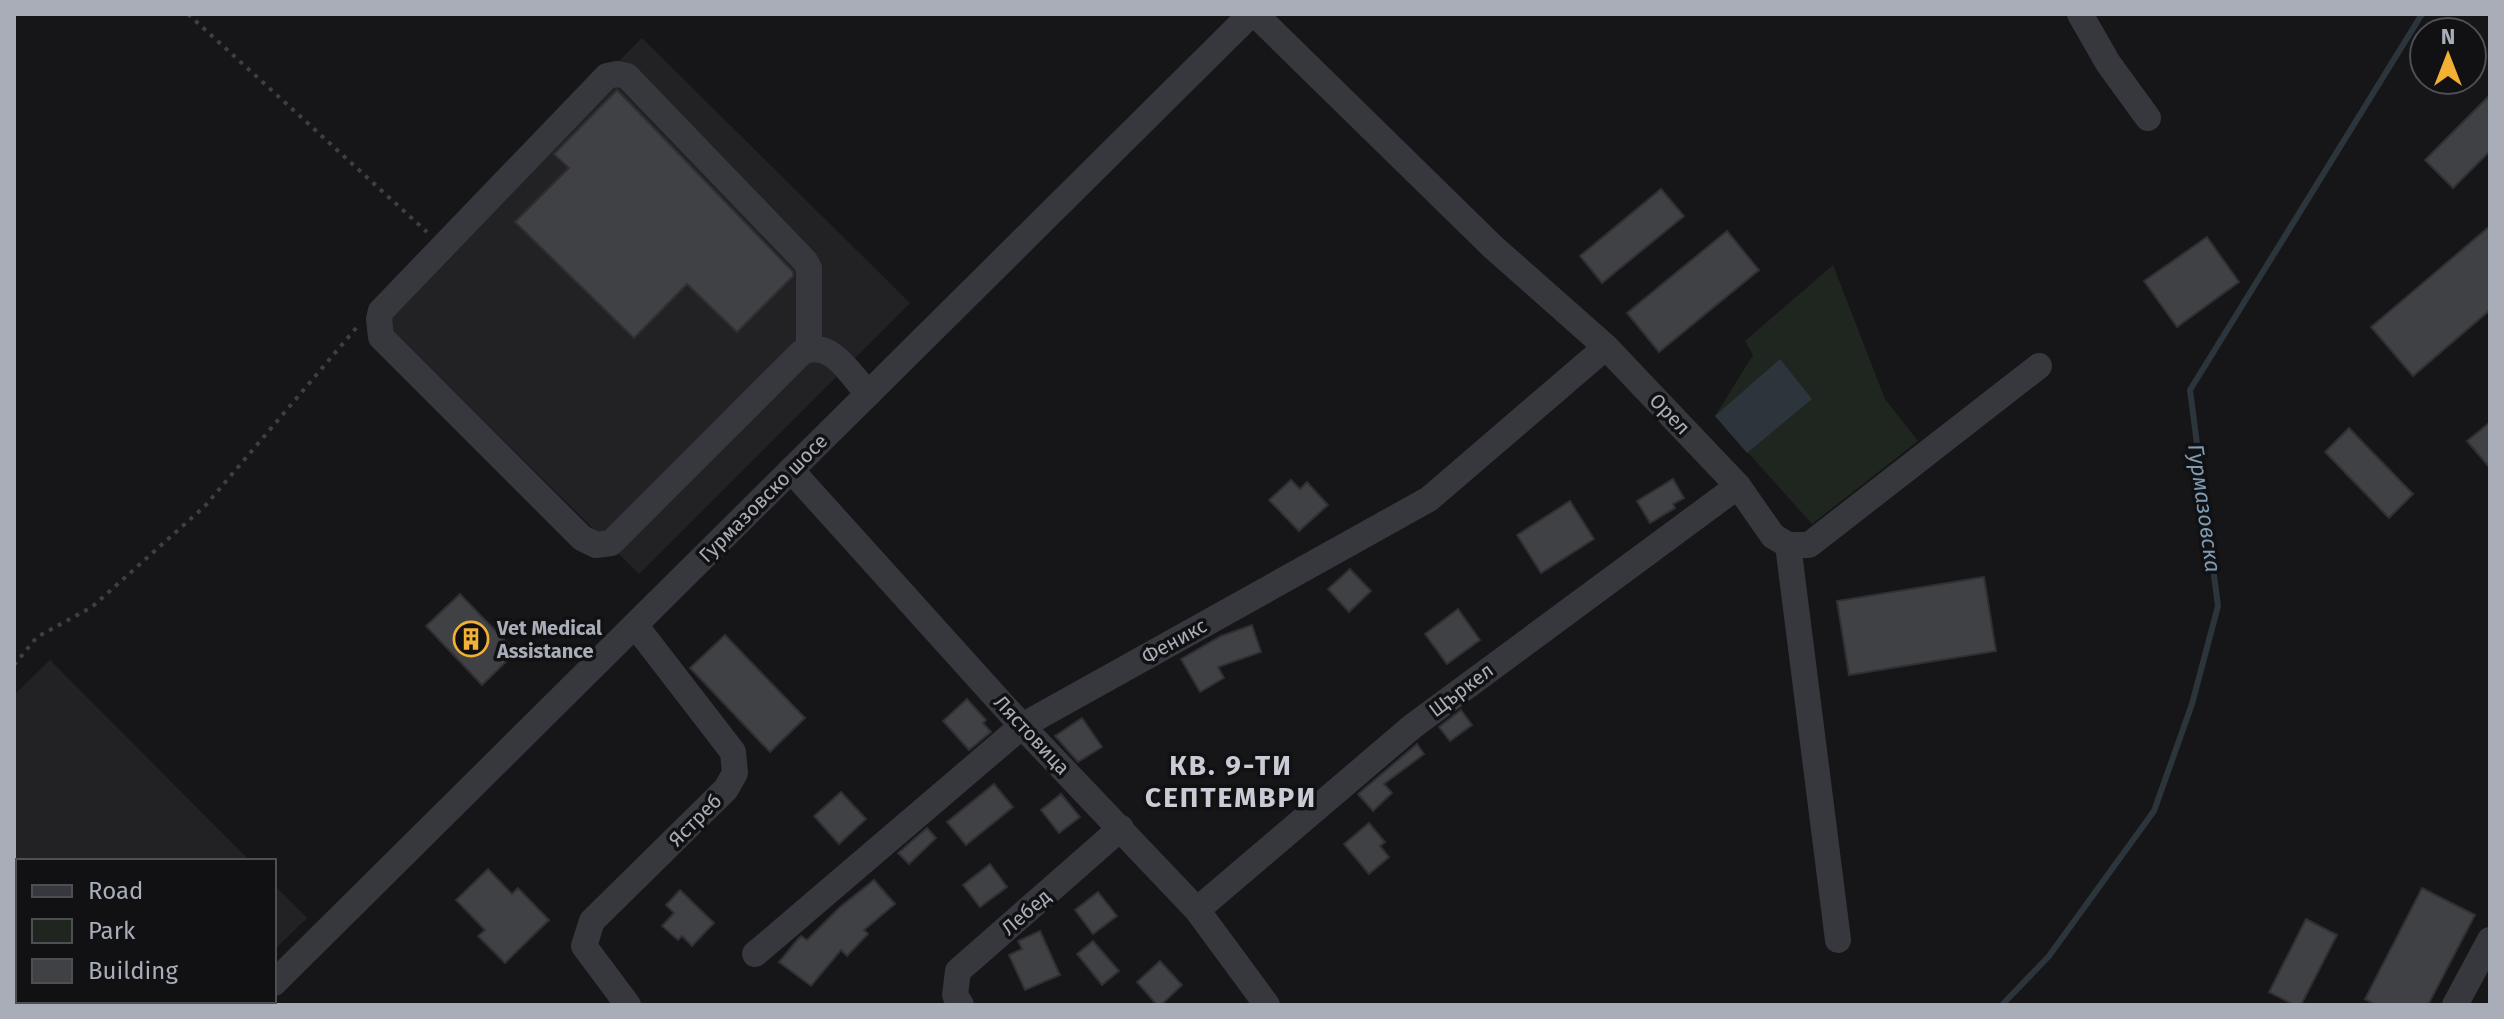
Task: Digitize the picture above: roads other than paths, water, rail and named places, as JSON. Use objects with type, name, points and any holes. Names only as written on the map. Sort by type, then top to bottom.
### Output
[{"type":"street","name":"Орел","points":[[1253,14],[1493,247],[1606,347],[1738,486],[1773,536],[1788,545]]},
{"type":"street","name":"Гурмазовско шосе","points":[[276,981],[1253,14]]},
{"type":"street","points":[[2080,14],[2108,63],[2148,118]]},
{"type":"street","points":[[809,348],[809,268],[805,261],[627,76],[617,74],[607,76],[381,311],[379,319],[381,337],[582,538],[596,545],[611,543],[809,348],[820,347],[830,351],[868,394]]},
{"type":"street","name":"Феникс","points":[[755,954],[1022,726],[1429,499],[1606,347]]},
{"type":"street","points":[[1838,940],[1788,545],[1809,545],[2039,366]]},
{"type":"street","name":"Лястовица","points":[[791,470],[1022,726],[1197,910],[1267,1005]]},
{"type":"street","name":"Щъркел","points":[[1197,910],[1413,726],[1738,486]]},
{"type":"street","name":"Ястреб","points":[[628,1005],[584,946],[592,921],[726,789],[735,773],[733,752],[635,625]]},
{"type":"street","name":"Лебед","points":[[961,1005],[955,995],[958,971],[1121,828]]},
{"type":"street","points":[[2455,1005],[2490,940]]},
{"type":"waterway","name":"Гурмазовска","points":[[2002,1005],[2049,956],[2154,811],[2192,704],[2218,606],[2190,390],[2422,14]]},
{"type":"place","name":"Vet Medical Assistance","points":[[471,639]]},
{"type":"district","name":"КВ. 9-ТИ СЕПТЕМВРИ","points":[[1231,781]]}]
